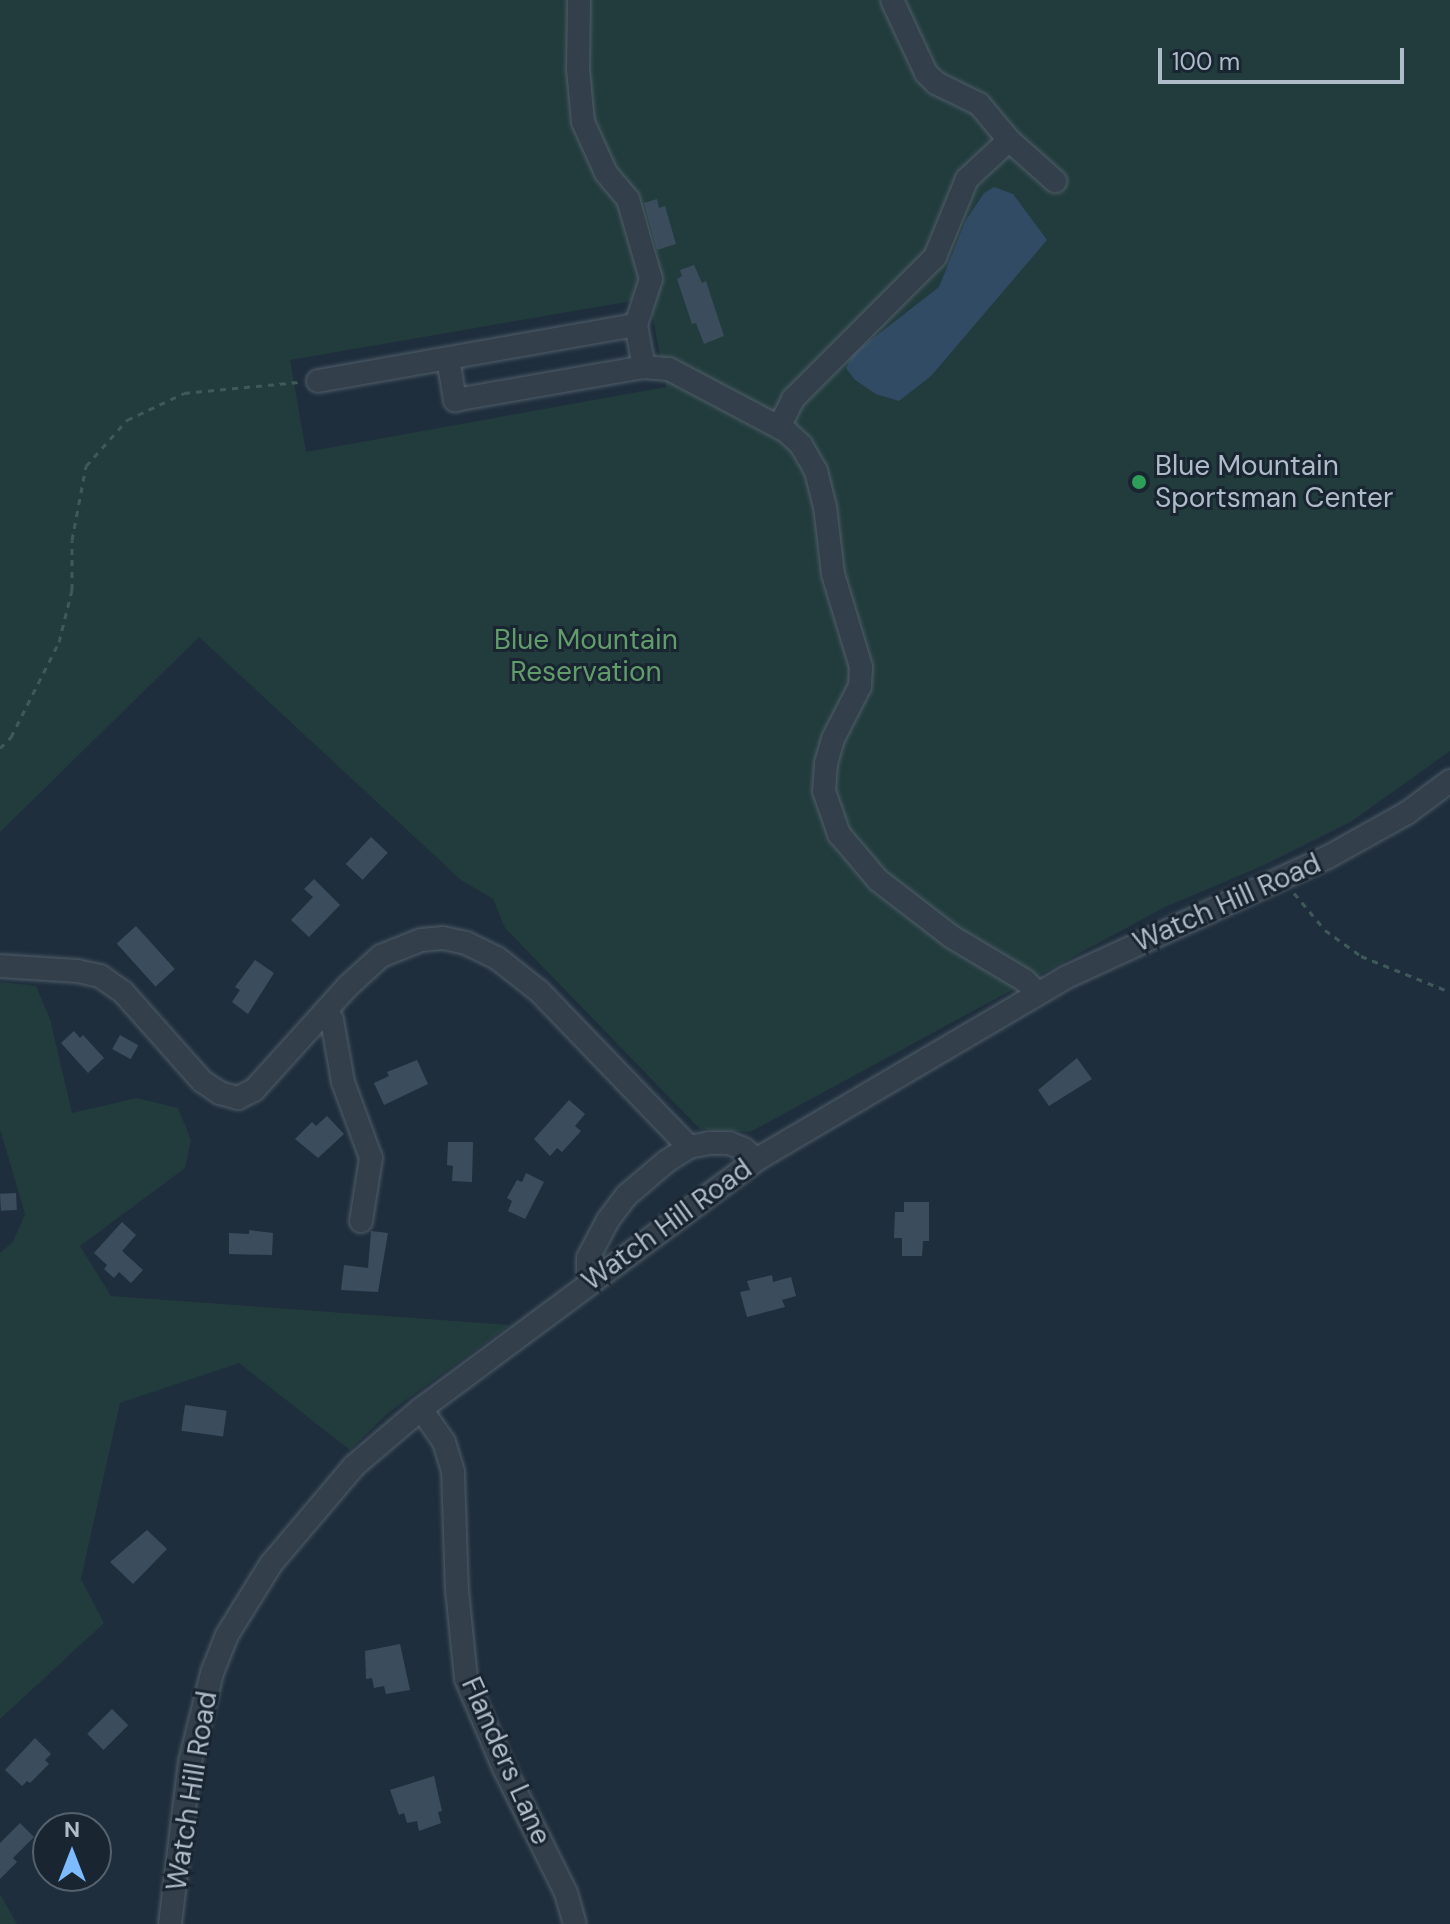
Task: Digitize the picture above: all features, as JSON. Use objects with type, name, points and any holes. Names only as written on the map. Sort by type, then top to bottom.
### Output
[{"type":"street","points":[[579,0],[578,69],[583,122],[606,173],[628,199],[651,279],[636,325],[644,367]]},
{"type":"street","points":[[892,0],[926,73],[936,83],[979,104],[1009,140],[1055,181]]},
{"type":"street","points":[[779,427],[793,399],[935,257],[967,179],[1009,140]]},
{"type":"street","points":[[318,381],[636,325]]},
{"type":"street","points":[[448,359],[455,400],[644,367],[669,369],[779,427],[801,445],[816,471],[825,506],[833,574],[861,667],[860,686],[833,739],[826,763],[824,791],[839,834],[878,880],[952,937],[1024,980],[1038,993]]},
{"type":"street","name":"Watch Hill Road","points":[[170,1924],[190,1762],[212,1673],[227,1635],[271,1564],[339,1481],[421,1409],[756,1160],[1038,993],[1116,953],[1282,879],[1372,834],[1450,781]]},
{"type":"street","points":[[0,966],[77,971],[100,976],[123,992],[202,1081],[220,1093],[238,1098],[254,1090],[381,956],[421,940],[443,938],[466,943],[497,958],[539,991],[689,1147]]},
{"type":"street","points":[[326,1011],[332,1020],[343,1082],[371,1158],[361,1221]]},
{"type":"street","points":[[592,1280],[588,1258],[608,1220],[647,1176],[689,1147],[729,1143],[744,1149],[756,1160]]},
{"type":"street","name":"Flanders Lane","points":[[421,1409],[444,1442],[453,1472],[457,1590],[466,1679],[504,1768],[566,1893],[575,1924]]},
{"type":"path","points":[[0,748],[11,737],[59,642],[72,590],[72,540],[86,466],[127,420],[184,393],[318,381]]},
{"type":"path","points":[[1282,879],[1325,930],[1361,956],[1450,992]]},
{"type":"green space","name":"Blue Mountain Sportsman Center","points":[[0,0],[1450,0],[1450,751],[1352,821],[1264,865],[1165,907],[750,1132],[700,1129],[505,928],[493,899],[461,880],[199,637],[0,832]],"holes":[[[649,298],[666,387],[306,452],[290,360]]]},
{"type":"green space","points":[[0,982],[36,986],[50,1019],[72,1113],[137,1098],[178,1108],[191,1140],[185,1168],[80,1246],[111,1296],[510,1325],[388,1413],[350,1450],[239,1363],[120,1403],[81,1579],[104,1623],[0,1719],[0,1253],[13,1242],[25,1214],[0,1129]]},
{"type":"green space","points":[[0,1894],[17,1924],[0,1924]]},
{"type":"water","points":[[994,187],[1013,194],[1047,240],[931,376],[899,401],[876,394],[855,380],[846,368],[853,354],[939,287],[966,220],[984,193]]},
{"type":"building","points":[[657,199],[659,208],[665,206],[676,244],[657,250],[644,203]]},
{"type":"building","points":[[694,265],[702,283],[706,281],[724,336],[704,344],[696,323],[692,324],[677,279],[682,276],[680,270]]},
{"type":"building","points":[[371,837],[388,853],[363,880],[346,864]]},
{"type":"building","points":[[314,879],[340,905],[309,937],[291,920],[313,897],[304,889]]},
{"type":"building","points":[[136,926],[175,969],[155,986],[117,943]]},
{"type":"building","points":[[255,960],[274,973],[248,1014],[232,1002],[240,990],[235,987]]},
{"type":"building","points":[[74,1031],[80,1038],[83,1035],[104,1058],[88,1073],[61,1043]]},
{"type":"building","points":[[120,1035],[138,1045],[131,1059],[112,1049]]},
{"type":"building","points":[[1077,1058],[1092,1079],[1049,1106],[1038,1090]]},
{"type":"building","points":[[417,1060],[428,1084],[384,1105],[374,1083],[389,1076],[387,1072]]},
{"type":"building","points":[[569,1100],[585,1114],[575,1126],[581,1131],[562,1152],[557,1148],[550,1156],[534,1139]]},
{"type":"building","points":[[327,1116],[344,1134],[318,1158],[295,1139],[312,1122],[316,1126]]},
{"type":"building","points":[[448,1142],[473,1142],[472,1182],[452,1181],[453,1166],[447,1165]]},
{"type":"building","points":[[526,1173],[544,1182],[525,1219],[508,1211],[512,1201],[507,1198],[517,1180],[522,1182]]},
{"type":"building","points":[[16,1193],[17,1210],[1,1211],[0,1194]]},
{"type":"building","points":[[904,1202],[929,1202],[929,1241],[923,1241],[922,1256],[902,1256],[902,1238],[894,1238],[895,1212],[904,1212]]},
{"type":"building","points":[[122,1222],[136,1235],[122,1251],[143,1270],[131,1283],[119,1272],[114,1278],[104,1269],[107,1265],[94,1253]]},
{"type":"building","points":[[249,1230],[273,1233],[272,1255],[229,1254],[229,1233],[249,1234]]},
{"type":"building","points":[[371,1231],[388,1233],[378,1292],[341,1290],[344,1265],[368,1268]]},
{"type":"building","points":[[772,1275],[773,1282],[791,1277],[796,1296],[782,1300],[785,1307],[747,1317],[740,1292],[750,1290],[747,1281]]},
{"type":"building","points":[[185,1405],[227,1411],[223,1437],[181,1431]]},
{"type":"building","points":[[147,1530],[167,1549],[133,1584],[110,1562]]},
{"type":"building","points":[[400,1644],[410,1690],[386,1694],[384,1686],[374,1688],[372,1678],[366,1679],[365,1651]]},
{"type":"building","points":[[112,1709],[128,1725],[104,1750],[87,1734]]},
{"type":"building","points":[[35,1738],[51,1754],[45,1760],[49,1764],[30,1783],[27,1781],[22,1786],[5,1770]]},
{"type":"building","points":[[434,1776],[442,1811],[438,1812],[441,1823],[419,1831],[417,1821],[407,1823],[404,1813],[399,1815],[390,1790]]},
{"type":"building","points":[[20,1823],[32,1835],[32,1839],[13,1858],[17,1862],[0,1879],[0,1843]]},
{"type":"place","name":"Blue Mountain Sportsman Center","points":[[1139,482]]},
{"type":"park label","name":"Blue Mountain Reservation","points":[[586,656]]}]
